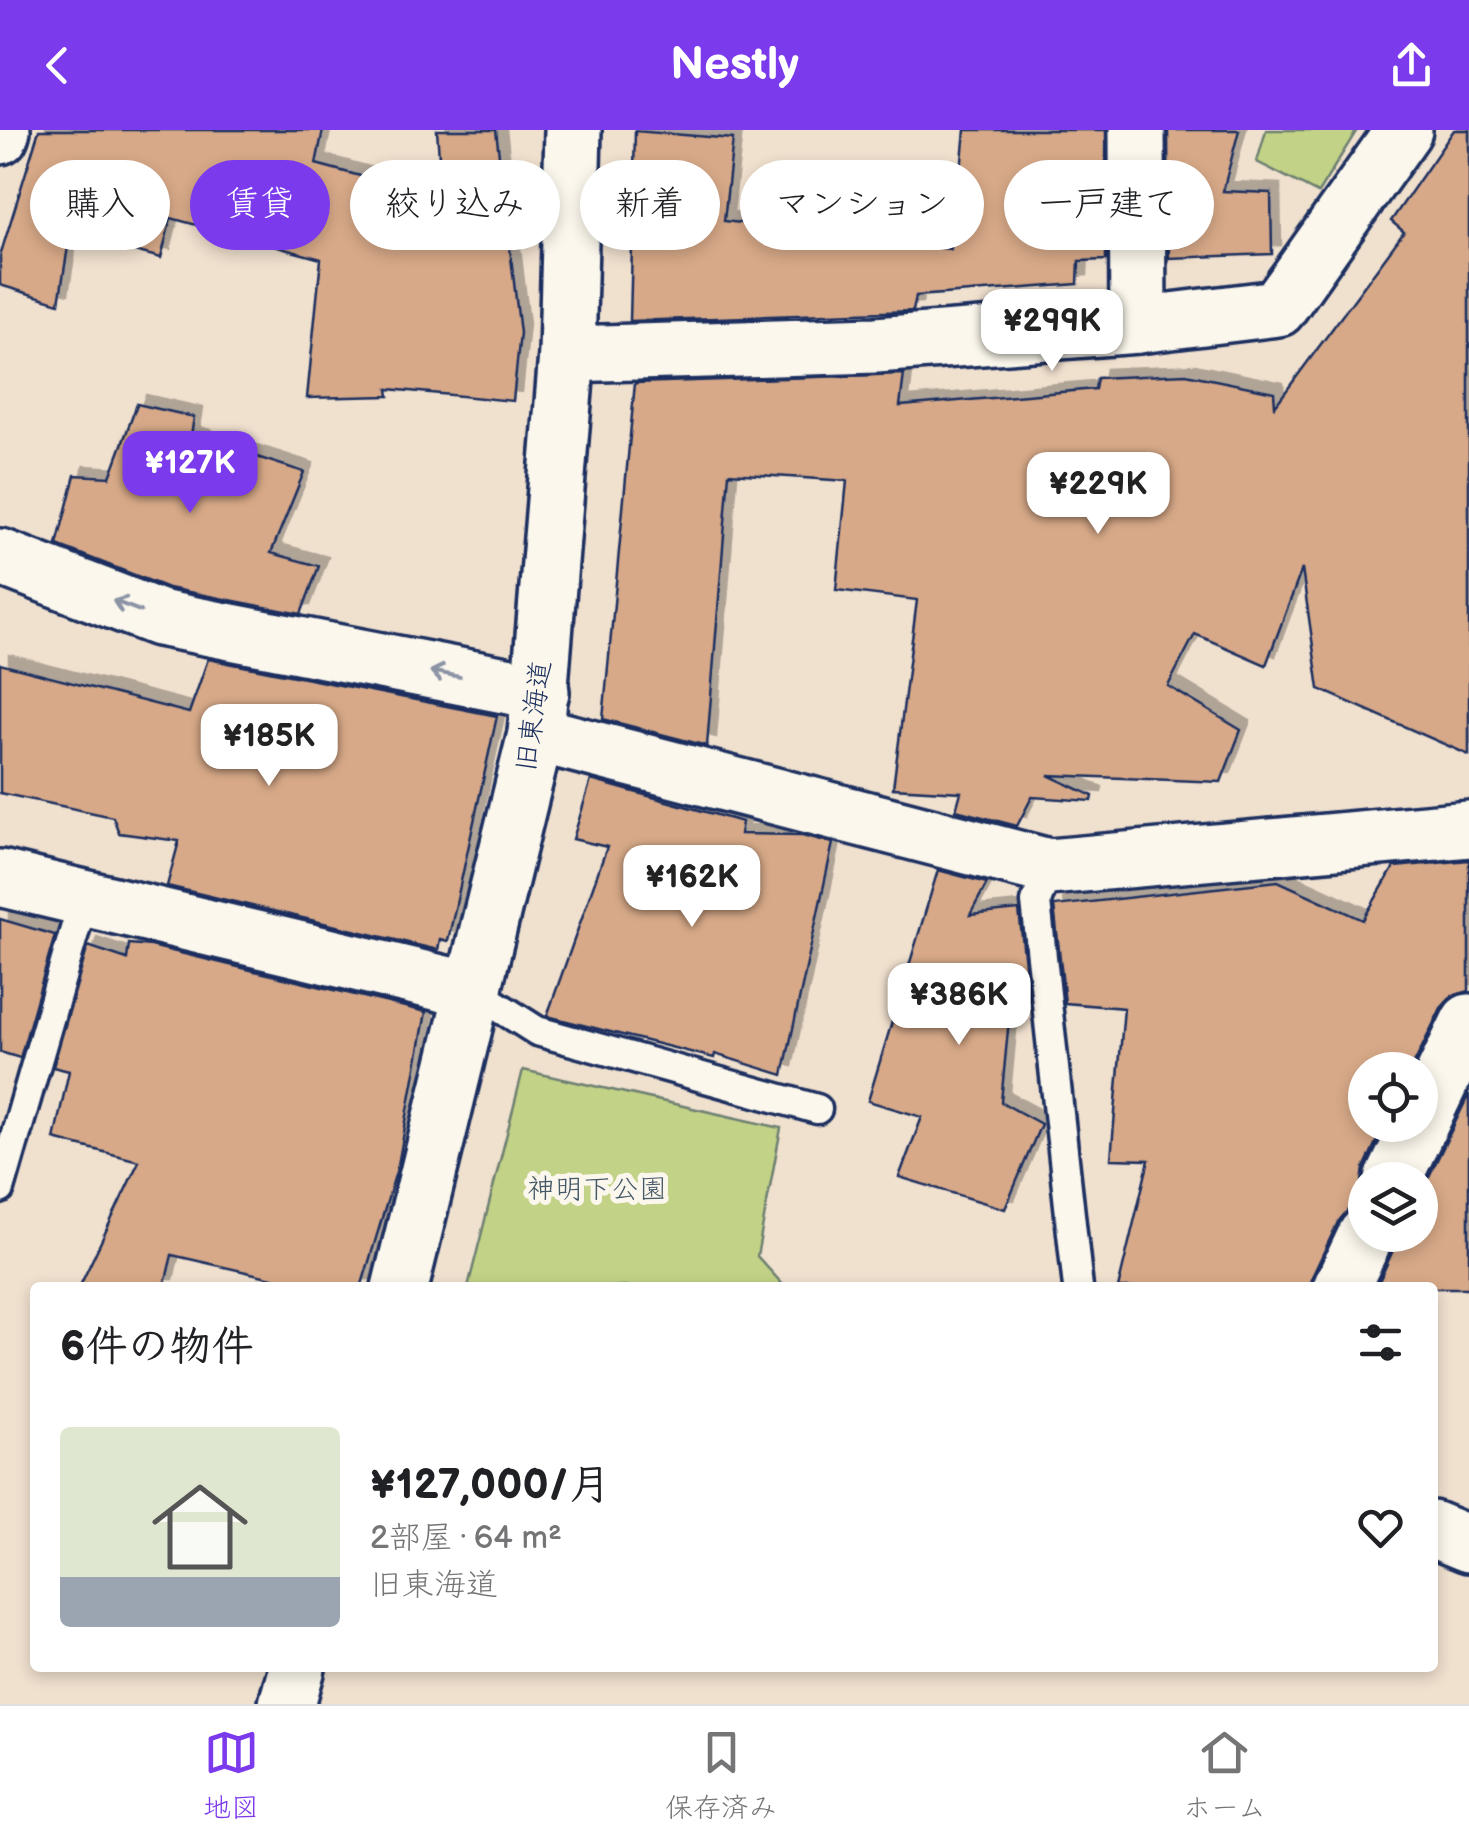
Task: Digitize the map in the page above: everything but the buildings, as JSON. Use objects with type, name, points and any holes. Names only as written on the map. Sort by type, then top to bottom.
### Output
[{"type":"street","name":"旧東海道","points":[[401,1282],[538,713],[567,354],[573,130]]},
{"type":"street","points":[[1137,130],[1138,324]]},
{"type":"street","points":[[567,354],[876,345],[1138,324],[1278,308],[1404,130]]},
{"type":"street","points":[[0,556],[159,618],[538,713],[1048,867],[1469,830]]},
{"type":"street","points":[[0,878],[474,991]]},
{"type":"street","points":[[1438,1087],[1469,1022]]},
{"type":"street","points":[[1344,1282],[1358,1252]]},
{"type":"street","points":[[1438,1531],[1469,1544]]},
{"type":"street","points":[[287,1704],[297,1672]]},
{"type":"lane","points":[[1048,867],[1036,902],[1077,1282]]},
{"type":"lane","points":[[0,1190],[84,898]]},
{"type":"lane","points":[[474,991],[537,1031],[817,1110]]},
{"type":"green space","points":[[1266,130],[1357,130],[1318,193],[1257,162]]},
{"type":"green space","name":"神明下公園","points":[[523,1070],[781,1128],[757,1256],[780,1282],[469,1282]]}]
